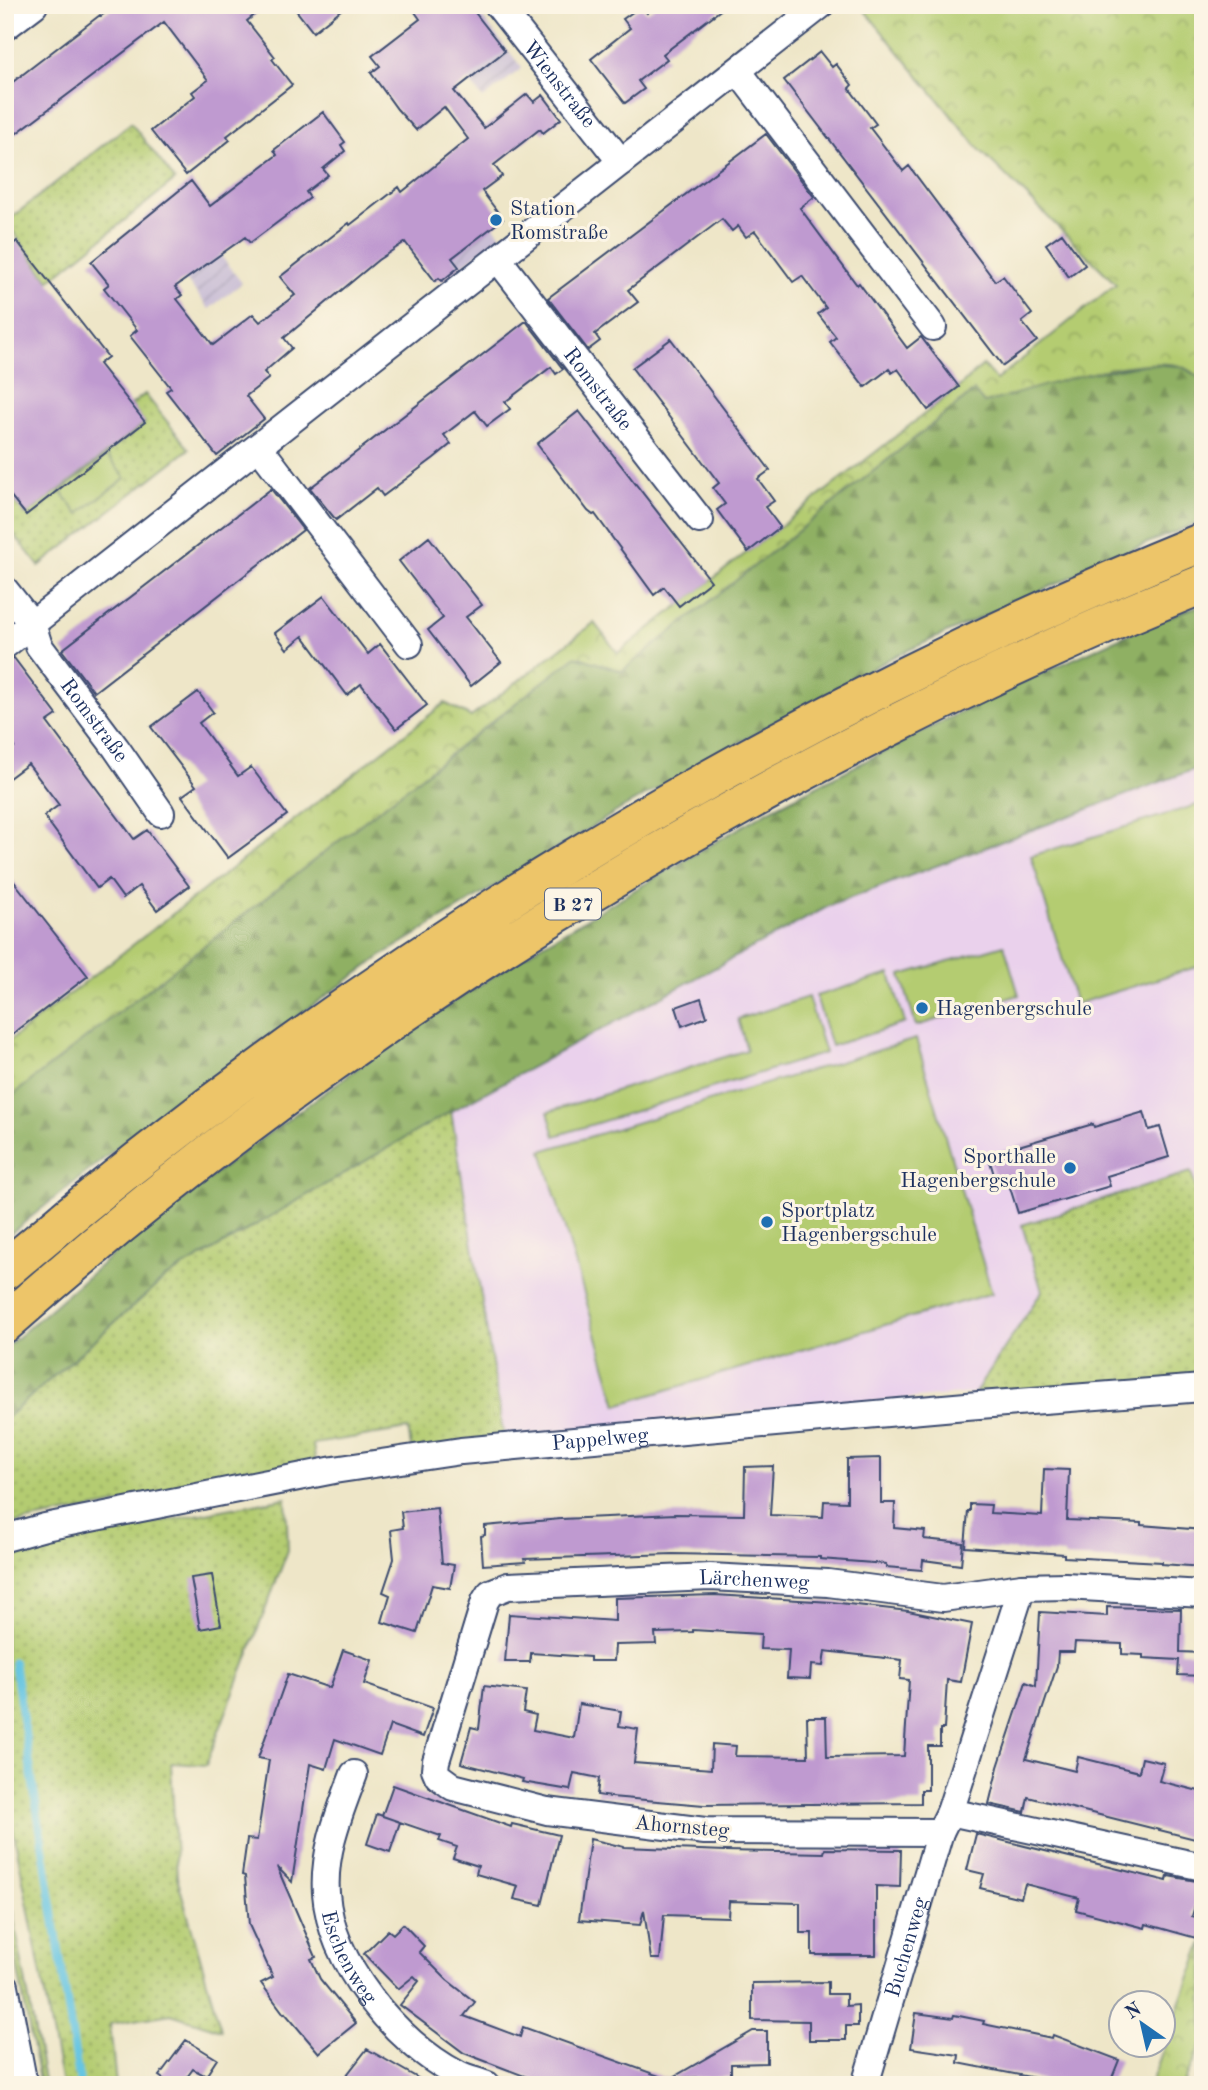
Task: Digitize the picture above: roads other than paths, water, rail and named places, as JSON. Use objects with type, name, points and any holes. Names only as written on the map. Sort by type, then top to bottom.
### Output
[{"type":"highway","name":"B 27","points":[[5,1270],[242,1080],[375,985],[545,874],[709,778],[878,688],[1041,611],[1203,542]]},
{"type":"highway","name":"B 27","points":[[5,1323],[130,1217],[271,1109],[434,993],[557,914],[724,814],[850,747],[991,677],[1203,584]]},
{"type":"street","points":[[5,27],[34,5]]},
{"type":"street","name":"Wienstraße","points":[[498,5],[621,162]]},
{"type":"street","points":[[5,645],[821,5]]},
{"type":"street","points":[[738,71],[933,327]]},
{"type":"street","name":"Romstraße","points":[[498,259],[700,520]]},
{"type":"street","points":[[259,447],[409,644]]},
{"type":"street","name":"Romstraße","points":[[5,590],[32,624],[39,646],[117,748],[161,813]]},
{"type":"street","name":"Pappelweg","points":[[5,1538],[45,1527],[334,1470],[461,1451],[966,1406],[1203,1388]]},
{"type":"street","name":"Lärchenweg","points":[[435,1769],[438,1749],[485,1601],[490,1593],[498,1588],[710,1577],[828,1583],[943,1598],[1021,1587],[1065,1586],[1203,1594]]},
{"type":"street","name":"Buchenweg","points":[[865,2085],[945,1822],[1021,1587]]},
{"type":"street","name":"Ahornsteg","points":[[435,1769],[438,1776],[453,1787],[560,1813],[705,1831],[945,1822]]},
{"type":"street","name":"Eschenweg","points":[[354,1774],[327,1860],[326,1894],[333,1930],[345,1960],[375,2003],[407,2039],[457,2074],[487,2085]]},
{"type":"street","points":[[945,1822],[1203,1867]]},
{"type":"street","points":[[5,1986],[24,2085]]},
{"type":"waterway","points":[[14,1662],[80,2085]]},
{"type":"place","name":"Station Romstraße","points":[[496,220]]},
{"type":"place","name":"Hagenbergschule","points":[[922,1008]]},
{"type":"place","name":"Sporthalle Hagenbergschule","points":[[1070,1168]]},
{"type":"place","name":"Sportplatz Hagenbergschule","points":[[767,1222]]}]
